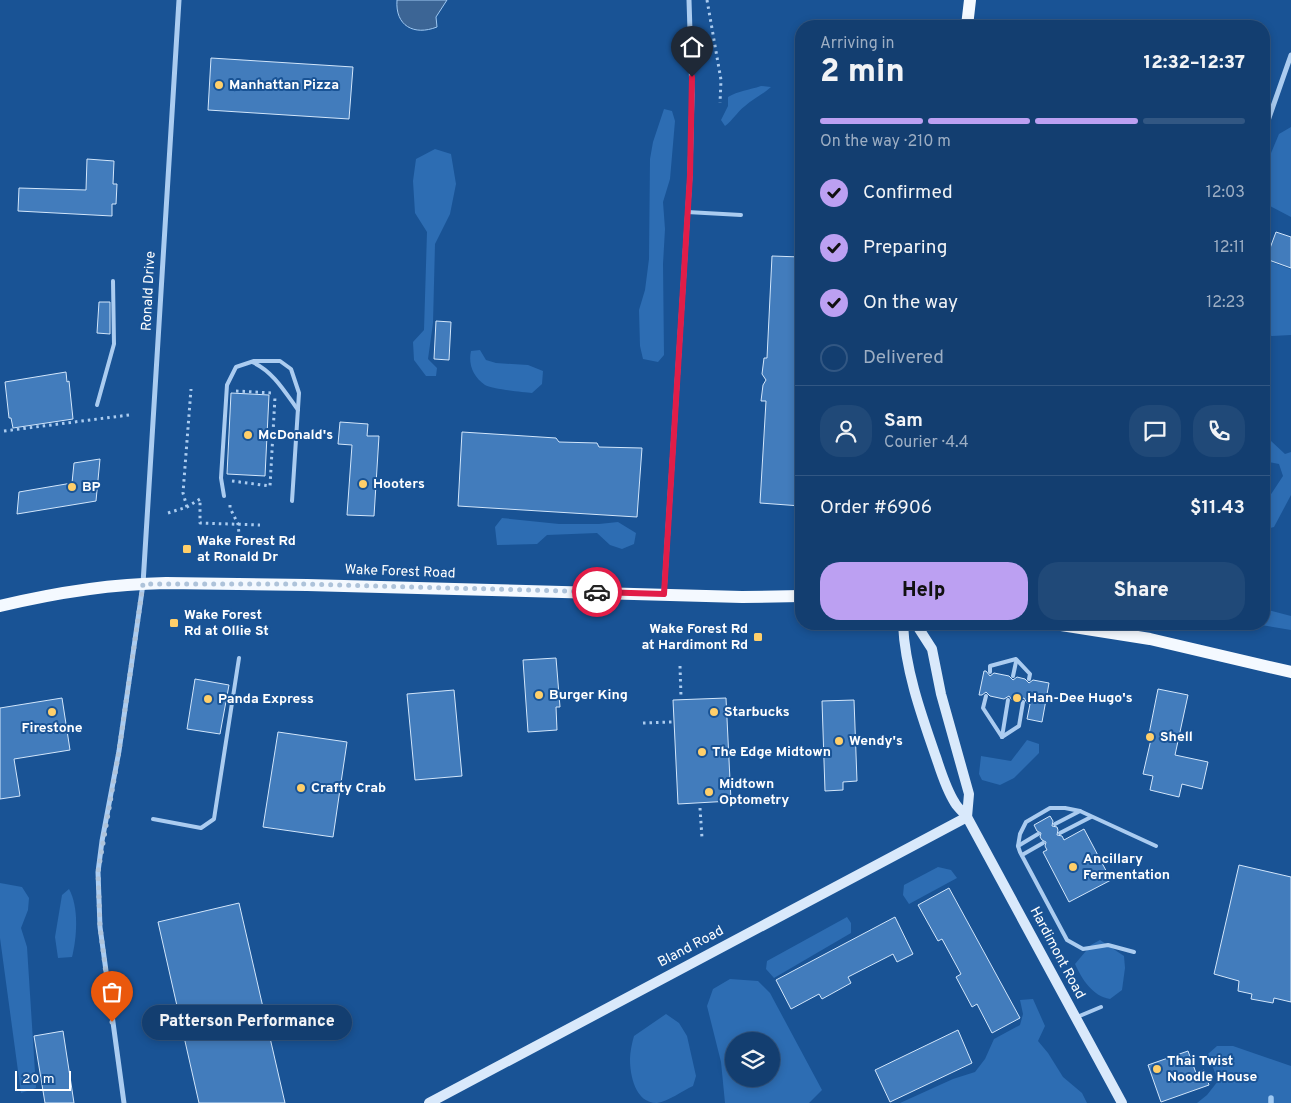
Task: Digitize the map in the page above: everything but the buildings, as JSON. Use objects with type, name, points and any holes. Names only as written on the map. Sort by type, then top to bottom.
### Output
[{"type":"main road","points":[[968,20],[970,0]]},
{"type":"main road","name":"Wake Forest Road","points":[[0,606],[77,591],[143,584],[307,584],[742,597],[795,596]]},
{"type":"main road","points":[[1109,630],[1291,672]]},
{"type":"street","name":"Ronald Drive","points":[[124,1103],[100,926],[98,872],[119,751],[143,584],[179,0]]},
{"type":"street","points":[[664,594],[687,212],[692,94],[689,0]]},
{"type":"street","points":[[1270,115],[1291,55]]},
{"type":"street","name":"Hardimont Road","points":[[903,630],[904,646],[926,727],[955,803],[967,817],[1122,1103]]},
{"type":"street","points":[[920,630],[932,650],[941,694],[969,794],[967,817]]},
{"type":"street","name":"Bland Road","points":[[429,1103],[967,817]]},
{"type":"lane","points":[[687,212],[741,215]]},
{"type":"lane","points":[[96,405],[114,344],[114,281]]},
{"type":"lane","points":[[224,496],[222,478],[227,385],[236,367],[251,362],[280,360],[291,369],[299,393],[292,501]]},
{"type":"lane","points":[[251,362],[257,364],[277,380],[298,410]]},
{"type":"lane","points":[[153,819],[201,828],[214,819],[239,658]]},
{"type":"lane","points":[[990,672],[990,666],[1016,659],[1030,674],[1029,679]]},
{"type":"lane","points":[[1013,676],[1016,662]]},
{"type":"lane","points":[[986,696],[983,708],[1002,737]]},
{"type":"lane","points":[[1002,737],[1008,700]]},
{"type":"lane","points":[[1002,737],[1019,726],[1023,702]]},
{"type":"lane","points":[[1134,952],[1108,945],[1083,949],[1067,940],[1018,846],[1020,834],[1026,822],[1034,817],[1050,808],[1065,808],[1080,811],[1156,846]]},
{"type":"lane","points":[[1055,824],[1080,811]]},
{"type":"lane","points":[[1060,833],[1091,817]]},
{"type":"lane","points":[[1018,846],[1038,834]]},
{"type":"lane","points":[[1022,855],[1043,842]]},
{"type":"lane","points":[[1076,1017],[1100,1007]]},
{"type":"path","points":[[708,0],[721,80],[720,103]]},
{"type":"path","points":[[187,507],[183,493],[191,389]]},
{"type":"path","points":[[231,489],[232,481],[270,486],[275,393],[233,391]]},
{"type":"path","points":[[4,431],[129,415]]},
{"type":"path","points":[[168,512],[187,507],[200,499],[200,523],[260,525]]},
{"type":"path","points":[[230,502],[230,508],[238,524],[240,543]]},
{"type":"path","points":[[680,666],[681,697]]},
{"type":"path","points":[[643,723],[672,722]]},
{"type":"path","points":[[700,808],[702,838]]},
{"type":"shaded area","points":[[397,0],[447,0],[436,17],[437,27],[421,30],[408,27],[403,22],[397,9]]},
{"type":"shaded area","points":[[761,86],[771,87],[742,108],[725,126],[721,120],[728,106],[728,97]]},
{"type":"shaded area","points":[[664,109],[672,111],[675,121],[670,179],[663,202],[665,229],[663,264],[664,355],[658,362],[643,359],[640,346],[639,310],[645,290],[649,259],[650,159],[653,142]]},
{"type":"shaded area","points":[[1291,127],[1291,217],[1270,206],[1270,156],[1279,134]]},
{"type":"shaded area","points":[[435,149],[451,154],[456,184],[450,214],[435,244],[433,323],[428,359],[437,368],[436,376],[426,376],[414,360],[413,342],[424,330],[427,232],[415,213],[413,181],[416,159]]},
{"type":"shaded area","points":[[1270,261],[1290,269],[1291,266],[1291,335],[1270,336]]},
{"type":"shaded area","points":[[480,350],[486,360],[496,363],[528,365],[543,371],[542,384],[532,393],[485,385],[472,370],[470,361],[471,351]]},
{"type":"shaded area","points":[[1270,441],[1285,454],[1291,452],[1291,495],[1274,527],[1270,528],[1270,496],[1283,476],[1279,464],[1270,462]]},
{"type":"shaded area","points":[[502,518],[559,524],[618,522],[636,533],[634,544],[622,549],[610,545],[597,533],[547,535],[537,544],[497,545],[495,527]]},
{"type":"shaded area","points":[[1270,611],[1291,616],[1291,630],[1270,626]]},
{"type":"shaded area","points":[[1027,740],[1039,744],[1039,753],[1014,778],[1000,785],[982,780],[979,774],[981,756],[1011,761]]},
{"type":"shaded area","points":[[938,867],[951,870],[957,878],[909,904],[903,895],[904,885]]},
{"type":"shaded area","points":[[0,883],[22,887],[29,898],[28,910],[21,928],[27,947],[36,1088],[21,1093],[0,938]]},
{"type":"shaded area","points":[[69,889],[76,913],[74,949],[72,957],[58,958],[55,937],[62,895]]},
{"type":"shaded area","points":[[847,917],[851,923],[851,933],[774,978],[766,969],[767,961]]},
{"type":"shaded area","points":[[1100,940],[1124,956],[1125,968],[1122,990],[1110,999],[1098,994],[1088,986],[1075,964],[1091,945]]},
{"type":"shaded area","points":[[730,979],[758,981],[770,993],[822,1090],[809,1103],[725,1103],[721,1062],[707,1006],[713,989]]},
{"type":"shaded area","points":[[1033,999],[1045,1026],[1038,1041],[1063,1077],[1082,1093],[1087,1103],[900,1103],[953,1079],[975,1072],[985,1059],[994,1039],[1020,1025],[1023,1014],[1020,1000]]},
{"type":"shaded area","points":[[666,1014],[679,1023],[687,1036],[696,1076],[693,1086],[657,1103],[650,1102],[644,1098],[635,1087],[631,1073],[630,1053],[634,1036]]},
{"type":"shaded area","points":[[1217,1046],[1233,1046],[1291,1066],[1291,1103],[1197,1103],[1207,1095],[1218,1081],[1208,1054]]},
{"type":"waterway","points":[[1271,1098],[1271,1103]]},
{"type":"way so far","points":[[112,1022],[100,926],[98,872],[119,751],[143,584],[307,584],[597,592]]},
{"type":"place","name":"Manhattan Pizza","points":[[219,85]]},
{"type":"place","name":"McDonald's","points":[[248,435]]},
{"type":"place","name":"Hooters","points":[[363,484]]},
{"type":"place","name":"BP","points":[[72,487]]},
{"type":"place","name":"Wake Forest Rd at Ronald Dr","points":[[187,549]]},
{"type":"place","name":"Wake Forest Rd at Ollie St","points":[[174,623]]},
{"type":"place","name":"Wake Forest Rd at Hardimont Rd","points":[[758,637]]},
{"type":"place","name":"Burger King","points":[[539,695]]},
{"type":"place","name":"Han-Dee Hugo's","points":[[1017,698]]},
{"type":"place","name":"Panda Express","points":[[208,699]]},
{"type":"place","name":"Firestone","points":[[52,712]]},
{"type":"place","name":"Starbucks","points":[[714,712]]},
{"type":"place","name":"Shell","points":[[1150,737]]},
{"type":"place","name":"Wendy's","points":[[839,741]]},
{"type":"place","name":"The Edge Midtown","points":[[702,752]]},
{"type":"place","name":"Crafty Crab","points":[[301,788]]},
{"type":"place","name":"Midtown Optometry","points":[[709,792]]},
{"type":"place","name":"Ancillary Fermentation","points":[[1073,867]]},
{"type":"place","name":"Patterson Performance","points":[[112,1022]]},
{"type":"place","name":"Thai Twist Noodle House","points":[[1157,1069]]},
{"type":"route","points":[[597,592],[664,594],[690,175],[692,77]]}]
